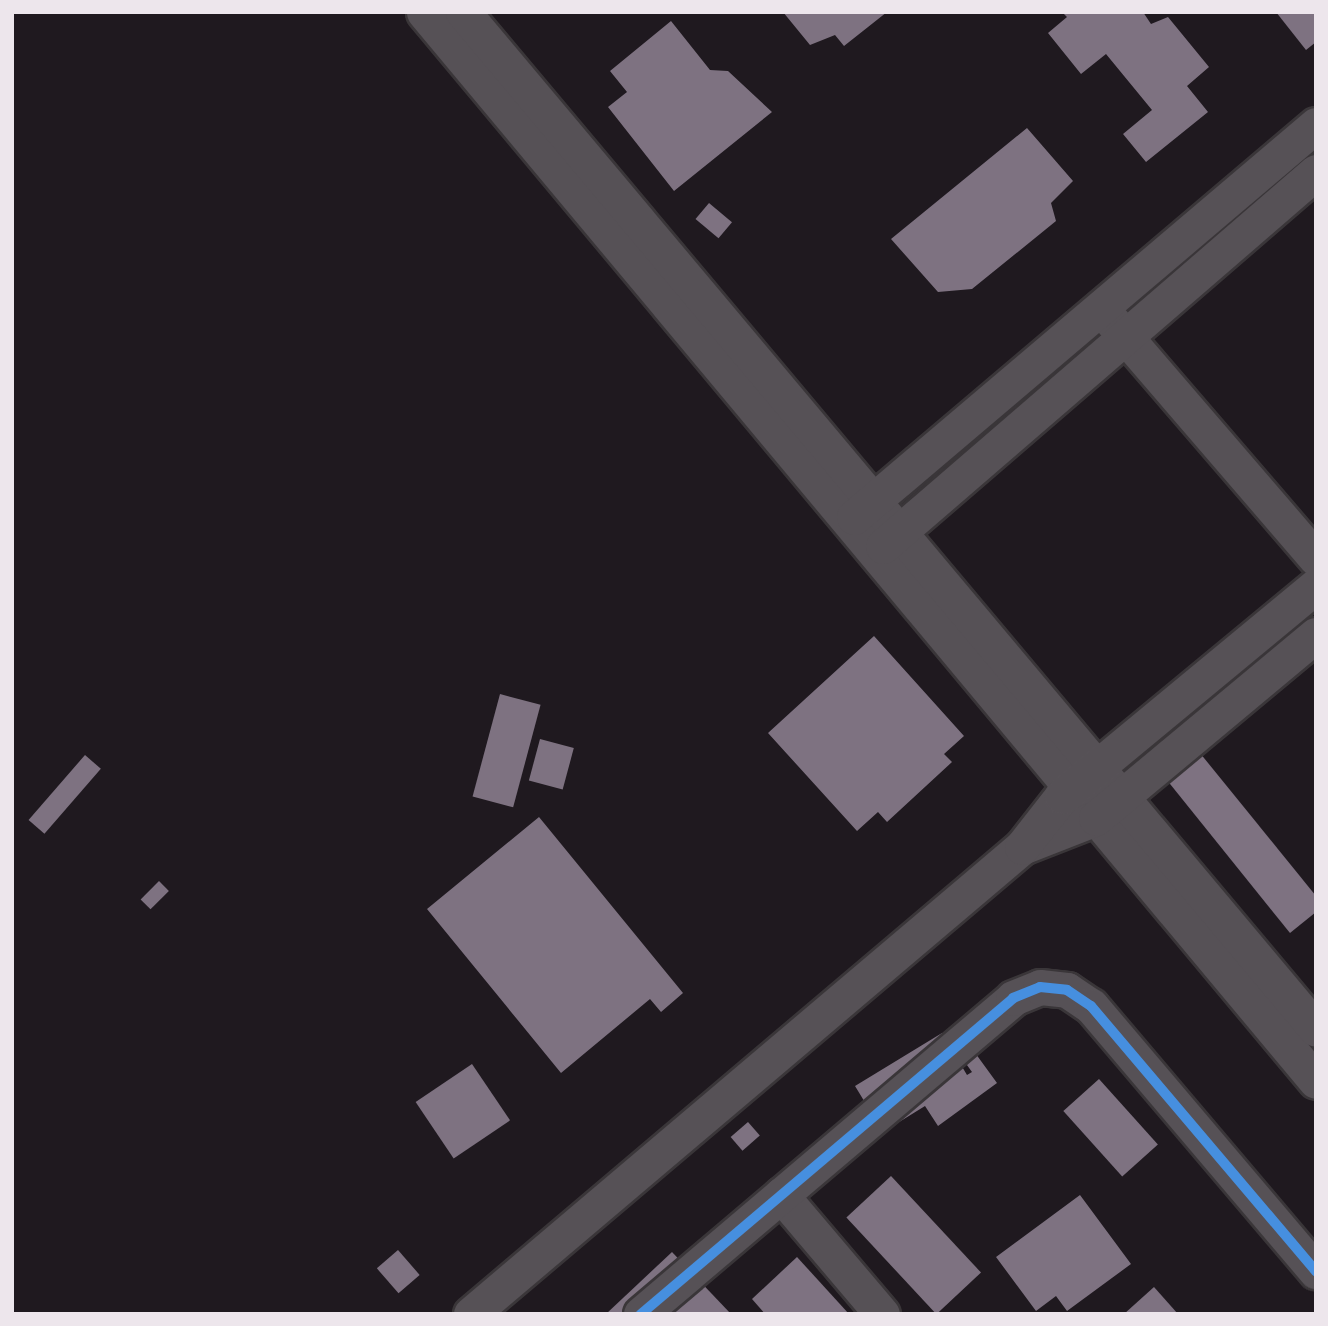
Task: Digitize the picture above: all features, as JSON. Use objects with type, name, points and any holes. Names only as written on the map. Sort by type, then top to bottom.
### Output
[{"type":"street","points":[[424,12],[861,512],[1084,778],[1316,1081]]},
{"type":"street","points":[[463,12],[861,512]]},
{"type":"street","points":[[861,512],[1316,125]]},
{"type":"street","points":[[887,543],[1316,172]]},
{"type":"street","points":[[1102,309],[1316,558]]},
{"type":"street","points":[[471,1314],[1021,847],[1084,778],[1316,586]]},
{"type":"street","points":[[1021,847],[1109,808],[1316,635]]},
{"type":"street","points":[[1109,808],[1316,1029]]},
{"type":"street","points":[[641,1314],[1013,998],[1054,986],[1091,1006],[1316,1272]]},
{"type":"street","points":[[781,1195],[882,1314]]},
{"type":"building","points":[[783,12],[887,12],[844,46],[835,35],[810,45]]},
{"type":"building","points":[[1062,12],[1143,12],[1151,24],[1168,17],[1209,67],[1187,86],[1208,112],[1146,162],[1123,134],[1152,110],[1106,54],[1081,74],[1048,33],[1067,17]]},
{"type":"building","points":[[1276,12],[1316,12],[1316,42],[1306,50]]},
{"type":"building","points":[[671,21],[710,70],[728,71],[772,112],[674,191],[608,107],[627,92],[610,71]]},
{"type":"building","points":[[1027,128],[1073,181],[1051,203],[1056,221],[972,289],[938,292],[891,239]]},
{"type":"building","points":[[709,203],[732,222],[718,238],[696,219]]},
{"type":"building","points":[[874,636],[964,736],[944,754],[952,762],[887,822],[878,812],[857,831],[768,733]]},
{"type":"building","points":[[500,694],[541,705],[513,807],[473,796]]},
{"type":"building","points":[[1187,737],[1316,896],[1316,912],[1290,933],[1154,764]]},
{"type":"building","points":[[540,739],[574,748],[563,790],[529,781]]},
{"type":"building","points":[[85,755],[101,769],[44,834],[29,820]]},
{"type":"building","points":[[539,817],[683,993],[661,1012],[650,999],[561,1073],[427,909]]},
{"type":"building","points":[[159,881],[169,891],[151,909],[141,899]]},
{"type":"building","points":[[942,1033],[967,1075],[972,1072],[954,1047],[965,1039],[997,1083],[938,1126],[925,1106],[883,1132],[855,1086]]},
{"type":"building","points":[[472,1064],[510,1120],[454,1158],[416,1102]]},
{"type":"building","points":[[1099,1079],[1158,1144],[1122,1177],[1063,1111]]},
{"type":"building","points":[[748,1122],[760,1136],[742,1151],[731,1137]]},
{"type":"building","points":[[891,1176],[981,1273],[936,1314],[846,1218]]},
{"type":"building","points":[[1080,1195],[1131,1264],[1067,1311],[1056,1296],[1036,1311],[996,1257]]},
{"type":"building","points":[[398,1250],[420,1275],[399,1293],[377,1268]]},
{"type":"building","points":[[672,1252],[731,1314],[606,1314]]},
{"type":"building","points":[[797,1257],[849,1314],[765,1314],[752,1299]]},
{"type":"building","points":[[1154,1287],[1178,1314],[1124,1314]]},
{"type":"cycle path","points":[[641,1314],[1013,998],[1040,987],[1067,990],[1091,1006],[1316,1271]]}]
